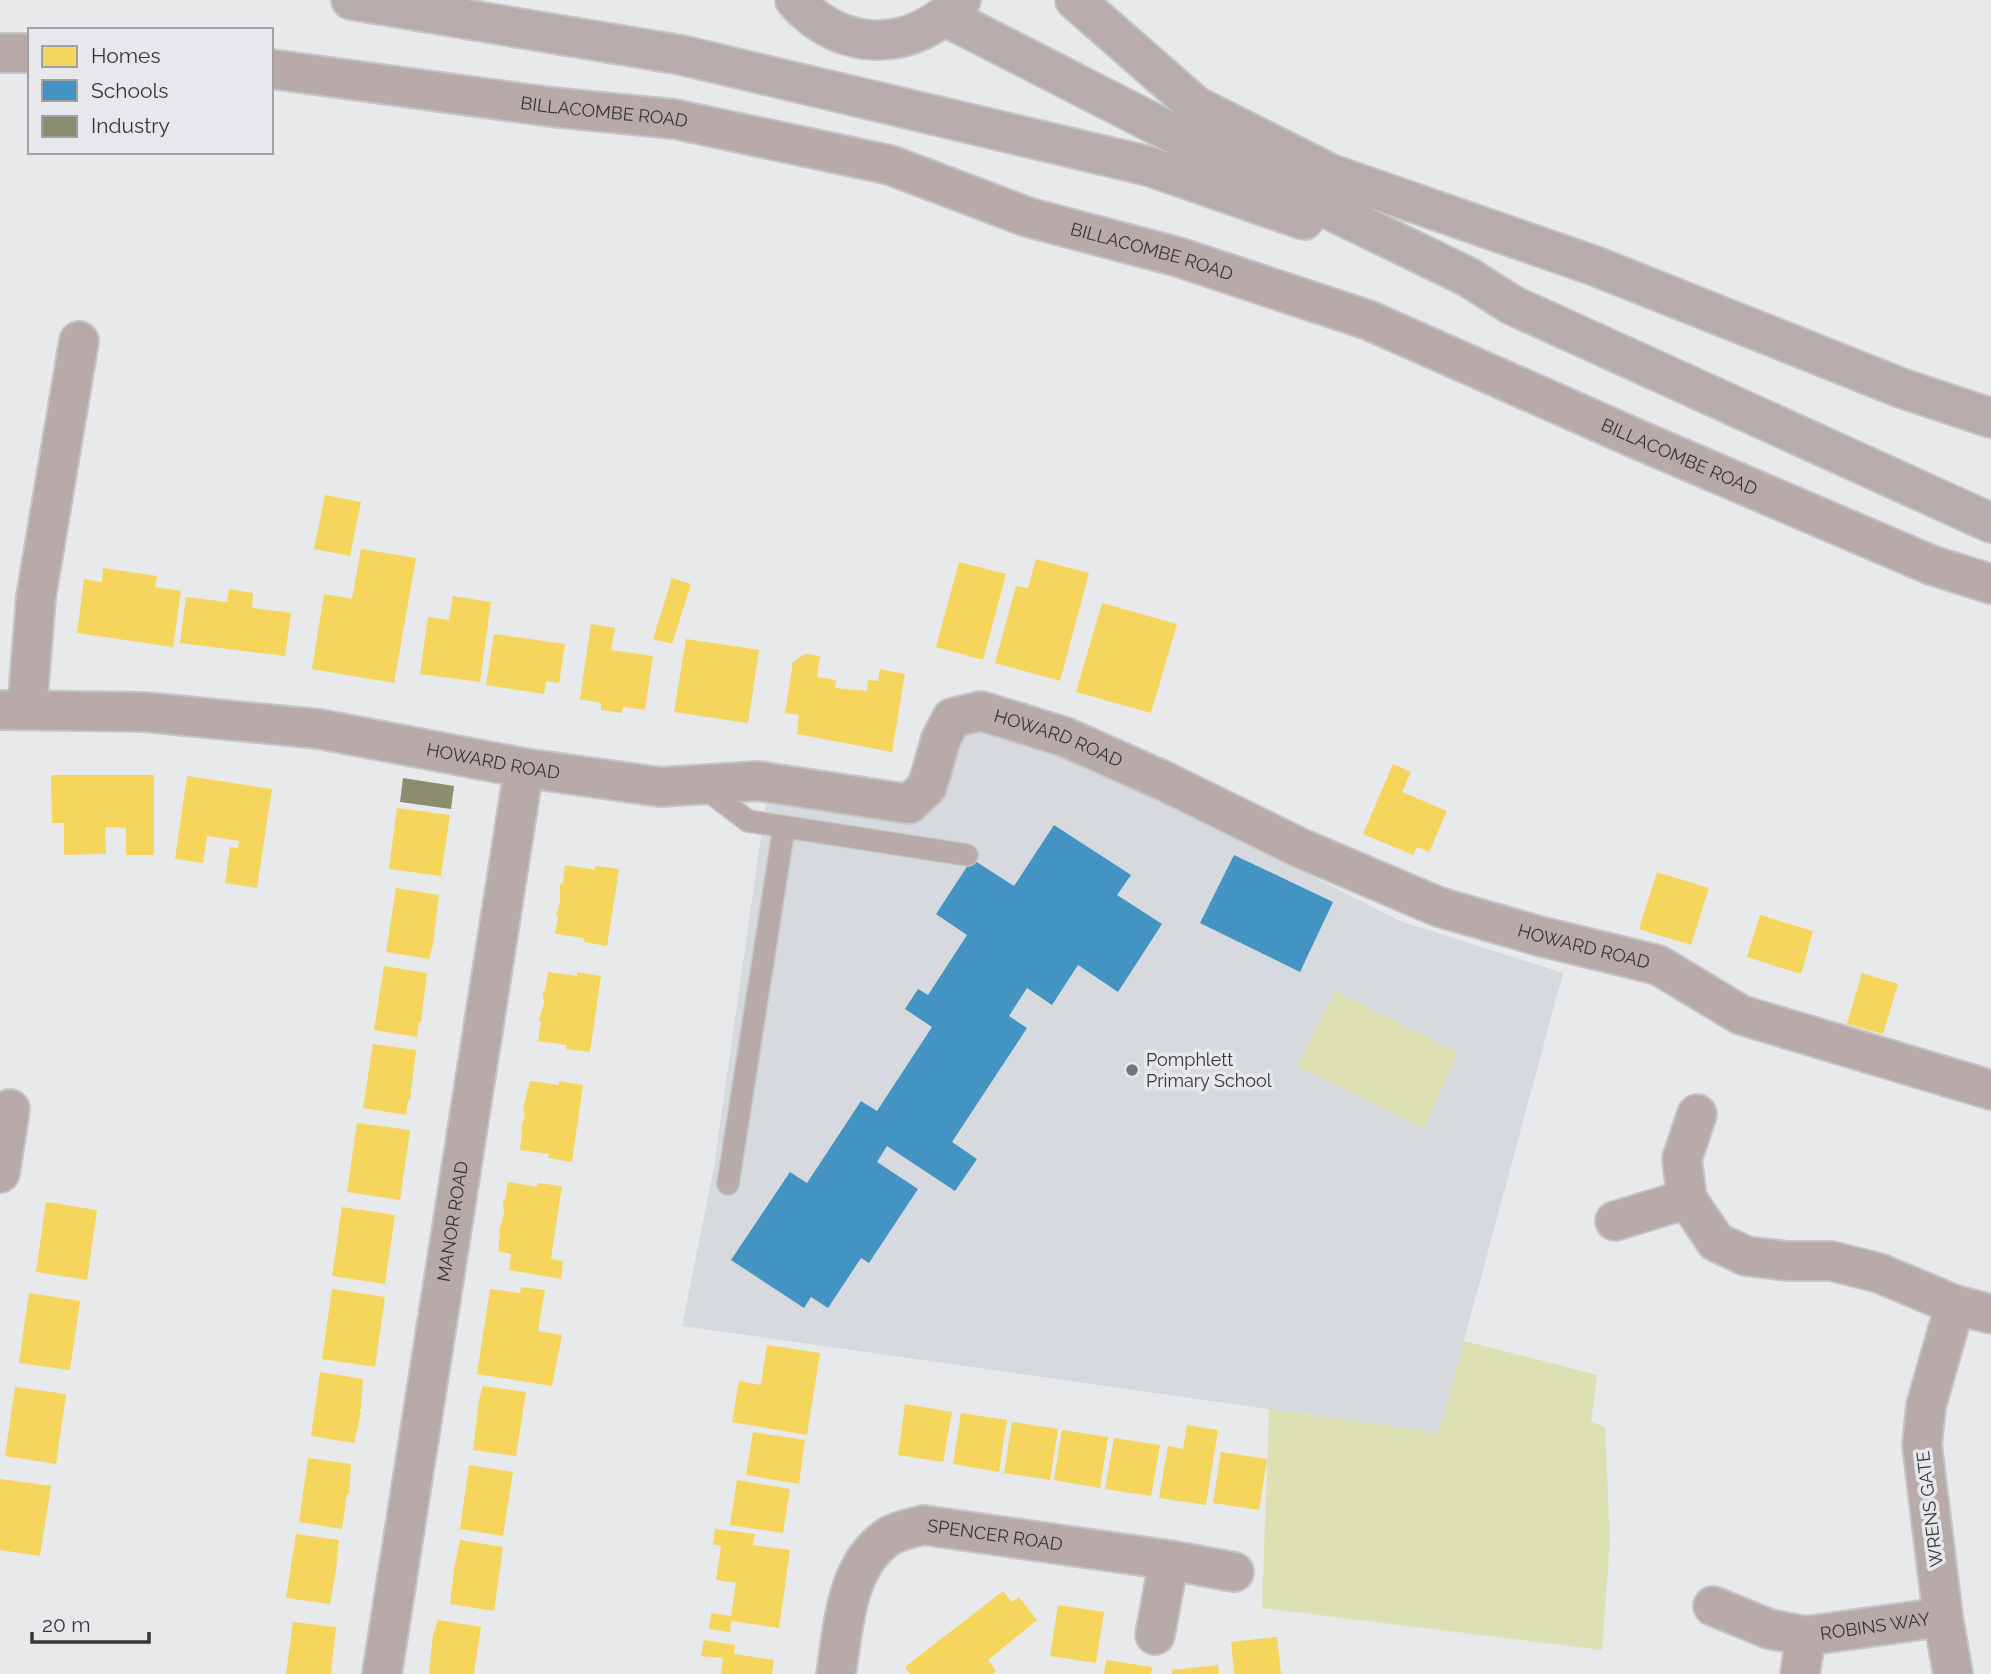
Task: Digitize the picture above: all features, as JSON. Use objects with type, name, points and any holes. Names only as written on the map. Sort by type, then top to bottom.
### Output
[{"type":"main road","points":[[351,0],[681,55],[1148,166],[1468,277]]},
{"type":"main road","points":[[1075,0],[1196,106],[1331,174],[1595,266],[1901,388],[1991,418]]},
{"type":"main road","points":[[790,2],[841,34],[877,41],[914,35],[954,9],[1188,141],[1468,277],[1511,305],[1991,523]]},
{"type":"main road","points":[[1901,388],[1991,440]]},
{"type":"street","points":[[0,53],[28,53]]},
{"type":"street","name":"BILLACOMBE ROAD","points":[[273,69],[551,107],[674,119],[890,165],[1027,218],[1178,257],[1368,320],[1931,565],[1991,583]]},
{"type":"street","points":[[13,710],[36,597],[79,341]]},
{"type":"street","name":"HOWARD ROAD","points":[[13,710],[145,712],[319,729],[524,768],[660,787],[758,781],[909,804],[927,787],[941,739],[951,718],[981,711],[1065,737],[1166,782],[1298,848],[1439,907],[1539,936],[1658,965],[1741,1015],[1991,1090]]},
{"type":"street","name":"MANOR ROAD","points":[[382,1674],[524,768]]},
{"type":"street","points":[[0,1173],[10,1109]]},
{"type":"street","points":[[1697,1114],[1682,1159],[1687,1199],[1716,1242],[1746,1256],[1788,1261],[1831,1261],[1879,1273],[1955,1305],[1991,1314]]},
{"type":"street","points":[[1615,1221],[1687,1199]]},
{"type":"street","name":"WRENS GATE","points":[[1953,1674],[1943,1617],[1922,1445],[1926,1406],[1955,1305]]},
{"type":"street","name":"SPENCER ROAD","points":[[836,1674],[849,1595],[868,1555],[893,1534],[923,1525],[1234,1572]]},
{"type":"street","points":[[1155,1635],[1168,1560]]},
{"type":"street","name":"ROBINS WAY","points":[[1713,1606],[1769,1629],[1806,1636],[1943,1617]]},
{"type":"street","name":"ROBINS WAY","points":[[1800,1674],[1806,1636]]},
{"type":"lane","points":[[700,785],[748,821],[967,855]]},
{"type":"lane","points":[[728,1184],[784,827]]},
{"type":"shaded area","name":"Pomphlett Primary School","points":[[988,729],[1117,777],[1400,921],[1563,973],[1439,1433],[682,1326],[714,1167],[767,794],[923,818],[933,811],[950,749],[963,737]]},
{"type":"green space","points":[[1335,991],[1458,1052],[1424,1128],[1297,1066]]},
{"type":"green space","points":[[1464,1341],[1597,1375],[1591,1422],[1605,1427],[1610,1541],[1602,1650],[1262,1608],[1269,1409],[1439,1433]]},
{"type":"building: Homes","points":[[325,495],[361,502],[350,556],[314,549]]},
{"type":"building: Homes","points":[[361,549],[416,558],[394,683],[312,669],[324,594],[352,599]]},
{"type":"building: Homes","points":[[1036,559],[1089,573],[1060,681],[995,663],[1016,586],[1028,588]]},
{"type":"building: Homes","points":[[959,562],[1006,574],[983,660],[936,647]]},
{"type":"building: Homes","points":[[103,568],[157,576],[155,587],[181,591],[173,647],[77,633],[84,579],[102,582]]},
{"type":"building: Homes","points":[[672,578],[691,584],[672,644],[653,639]]},
{"type":"building: Homes","points":[[229,589],[253,593],[252,608],[291,613],[285,656],[180,643],[186,597],[227,602]]},
{"type":"building: Homes","points":[[453,596],[491,602],[480,682],[420,674],[428,617],[449,620]]},
{"type":"building: Homes","points":[[1102,603],[1177,624],[1151,713],[1076,692]]},
{"type":"building: Homes","points":[[591,624],[615,628],[611,650],[653,656],[645,710],[623,707],[622,713],[601,710],[601,703],[580,699]]},
{"type":"building: Homes","points":[[494,634],[565,644],[559,683],[546,681],[544,694],[486,685]]},
{"type":"building: Homes","points":[[686,639],[759,650],[748,723],[674,712]]},
{"type":"building: Homes","points":[[805,654],[820,656],[817,677],[836,680],[835,688],[867,691],[868,680],[878,681],[880,669],[905,674],[892,752],[797,734],[799,715],[785,713],[793,662]]},
{"type":"building: Homes","points":[[1393,764],[1411,772],[1402,792],[1447,811],[1429,852],[1417,847],[1413,855],[1363,834]]},
{"type":"building: Homes","points":[[51,775],[154,775],[154,855],[126,855],[126,828],[105,827],[106,854],[64,855],[64,823],[52,823]]},
{"type":"building: Homes","points":[[187,776],[272,789],[257,888],[225,883],[230,847],[238,848],[239,841],[207,836],[203,863],[175,859]]},
{"type":"building: Homes","points":[[397,808],[450,815],[441,876],[389,869]]},
{"type":"building: Homes","points":[[565,865],[595,870],[595,866],[619,869],[607,946],[584,942],[584,938],[555,934]]},
{"type":"building: Homes","points":[[1657,872],[1709,888],[1691,945],[1639,929]]},
{"type":"building: Homes","points":[[396,888],[439,895],[429,959],[386,952]]},
{"type":"building: Homes","points":[[1760,915],[1813,931],[1801,974],[1747,957]]},
{"type":"building: Homes","points":[[384,966],[427,973],[417,1037],[374,1030]]},
{"type":"building: Homes","points":[[548,972],[577,976],[577,972],[601,976],[590,1052],[538,1041]]},
{"type":"building: Homes","points":[[1862,973],[1898,984],[1883,1034],[1847,1024]]},
{"type":"building: Homes","points":[[373,1044],[416,1050],[406,1115],[363,1108]]},
{"type":"building: Homes","points":[[530,1081],[559,1085],[559,1081],[583,1085],[572,1162],[548,1158],[549,1154],[520,1150],[525,1115],[523,1109]]},
{"type":"building: Homes","points":[[357,1123],[410,1130],[400,1200],[347,1192]]},
{"type":"building: Homes","points":[[508,1182],[537,1187],[538,1183],[562,1186],[551,1259],[563,1261],[561,1279],[509,1270],[511,1254],[498,1251]]},
{"type":"building: Homes","points":[[46,1202],[97,1210],[87,1280],[36,1272]]},
{"type":"building: Homes","points":[[342,1207],[395,1215],[385,1284],[332,1276]]},
{"type":"building: Homes","points":[[521,1287],[545,1290],[538,1331],[562,1335],[552,1386],[477,1374],[490,1289],[520,1293]]},
{"type":"building: Homes","points":[[332,1289],[385,1297],[375,1367],[322,1359]]},
{"type":"building: Homes","points":[[29,1293],[80,1301],[70,1370],[19,1363]]},
{"type":"building: Homes","points":[[767,1345],[820,1353],[807,1435],[732,1422],[739,1381],[761,1385]]},
{"type":"building: Homes","points":[[320,1372],[363,1379],[359,1411],[361,1413],[354,1443],[311,1436]]},
{"type":"building: Homes","points":[[483,1386],[526,1392],[516,1456],[473,1450]]},
{"type":"building: Homes","points":[[15,1387],[66,1394],[56,1464],[5,1456]]},
{"type":"building: Homes","points":[[905,1404],[952,1412],[943,1462],[898,1455]]},
{"type":"building: Homes","points":[[961,1413],[1007,1420],[999,1472],[953,1464]]},
{"type":"building: Homes","points":[[1012,1422],[1058,1429],[1050,1480],[1004,1473]]},
{"type":"building: Homes","points":[[1187,1425],[1218,1430],[1206,1505],[1159,1498],[1168,1446],[1183,1449]]},
{"type":"building: Homes","points":[[1062,1430],[1108,1437],[1100,1488],[1054,1480]]},
{"type":"building: Homes","points":[[753,1432],[805,1440],[799,1484],[746,1475]]},
{"type":"building: Homes","points":[[1114,1438],[1160,1445],[1151,1496],[1105,1489]]},
{"type":"building: Homes","points":[[1221,1452],[1267,1459],[1259,1510],[1213,1503]]},
{"type":"building: Homes","points":[[308,1458],[351,1464],[349,1494],[342,1529],[299,1522]]},
{"type":"building: Homes","points":[[469,1465],[513,1472],[503,1536],[460,1529]]},
{"type":"building: Homes","points":[[0,1479],[51,1486],[40,1556],[0,1550]]},
{"type":"building: Homes","points":[[737,1480],[790,1489],[783,1533],[730,1525]]},
{"type":"building: Homes","points":[[715,1529],[755,1534],[753,1545],[790,1550],[779,1628],[731,1621],[730,1632],[709,1629],[711,1613],[731,1616],[736,1583],[716,1580],[721,1546],[713,1544]]},
{"type":"building: Homes","points":[[296,1534],[339,1540],[330,1604],[286,1598]]},
{"type":"building: Homes","points":[[460,1540],[503,1547],[494,1611],[450,1604]]},
{"type":"building: Homes","points":[[1003,1591],[1012,1602],[1019,1597],[1037,1620],[988,1660],[996,1671],[993,1674],[910,1674],[905,1667]]},
{"type":"building: Homes","points":[[1058,1605],[1104,1612],[1096,1663],[1050,1656]]},
{"type":"building: Homes","points":[[438,1620],[481,1627],[474,1674],[429,1674],[433,1635]]},
{"type":"building: Homes","points":[[293,1622],[336,1627],[331,1674],[286,1674]]},
{"type":"building: Homes","points":[[1277,1637],[1281,1674],[1234,1674],[1231,1642]]},
{"type":"building: Homes","points":[[704,1640],[735,1645],[734,1654],[774,1660],[772,1674],[721,1674],[723,1658],[701,1656]]},
{"type":"building: Homes","points":[[1106,1660],[1152,1667],[1151,1674],[1104,1674]]},
{"type":"building: Homes","points":[[1218,1665],[1219,1674],[1172,1674],[1172,1670]]},
{"type":"building: Schools","points":[[1054,825],[1131,875],[1117,895],[1162,924],[1118,992],[1078,965],[1052,1005],[1027,988],[1009,1016],[1027,1028],[952,1142],[977,1159],[955,1191],[887,1146],[877,1162],[918,1189],[869,1263],[861,1258],[828,1308],[811,1297],[804,1308],[731,1260],[790,1172],[807,1183],[861,1101],[877,1111],[932,1027],[905,1009],[918,989],[928,995],[967,935],[936,914],[972,859],[1014,886]]},
{"type":"building: Schools","points":[[1234,855],[1333,902],[1300,972],[1200,923]]},
{"type":"building: Industry","points":[[403,778],[454,786],[451,809],[400,802]]},
{"type":"place","name":"Pomphlett Primary School","points":[[1132,1070]]}]
